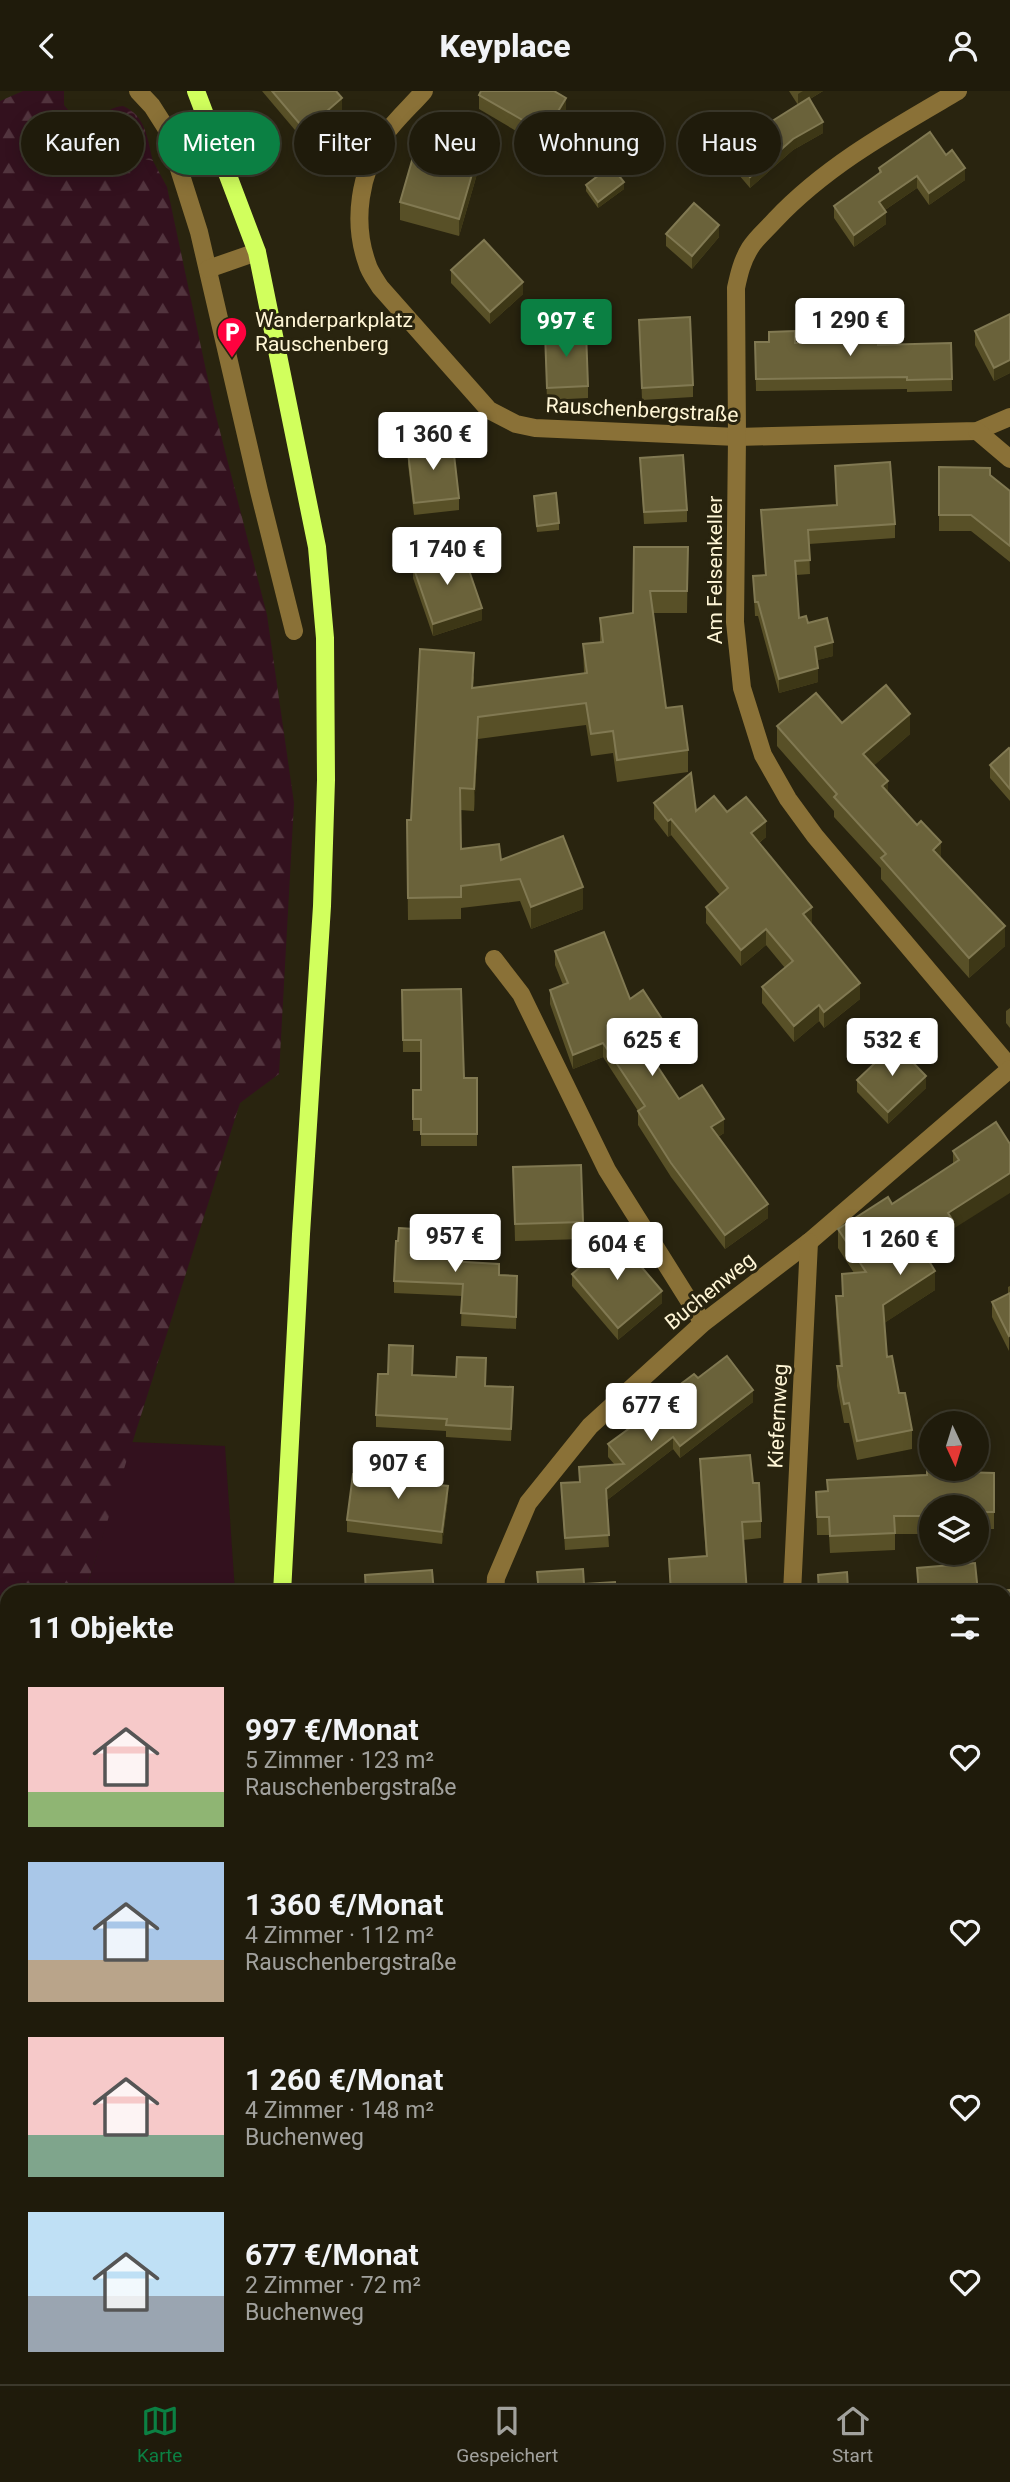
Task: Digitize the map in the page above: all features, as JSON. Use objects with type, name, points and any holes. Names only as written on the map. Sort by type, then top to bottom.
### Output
[{"type":"main road","points":[[196,91],[257,252],[317,547],[325,638],[326,780],[322,906],[282,1585]]},
{"type":"street","points":[[138,91],[152,106],[166,128],[208,269],[259,491],[295,631]]},
{"type":"street","name":"Rauschenbergstraße","points":[[424,91],[386,134],[368,167],[360,203],[362,241],[367,264],[380,287],[489,410],[516,424],[535,428],[737,437],[977,431],[1010,417]]},
{"type":"street","name":"Am Felsenkeller","points":[[958,91],[852,154],[792,202],[751,246],[741,266],[736,288],[735,622],[742,688],[763,755],[788,799],[1010,1068]]},
{"type":"street","points":[[208,269],[257,252]]},
{"type":"street","points":[[977,431],[1010,459]]},
{"type":"street","points":[[494,959],[521,995],[607,1170],[704,1323]]},
{"type":"street","name":"Buchenweg","points":[[496,1585],[496,1578],[528,1503],[590,1426],[704,1323],[809,1242],[1010,1068]]},
{"type":"street","name":"Kiefernweg","points":[[792,1585],[809,1242]]},
{"type":"green space","points":[[23,91],[64,91],[64,105],[70,112],[21,112],[21,175],[144,175],[144,159],[153,161],[158,175],[167,187],[214,408],[267,615],[294,803],[279,1074],[240,1103],[87,1585],[0,1585],[0,101]]},
{"type":"green space","points":[[123,106],[133,112],[107,112]]},
{"type":"green space","points":[[144,129],[147,136],[153,161],[144,159]]},
{"type":"green space","points":[[131,1442],[225,1446],[235,1585],[87,1585]]},
{"type":"building","points":[[272,91],[336,91],[342,98],[326,112],[294,112],[294,117]]},
{"type":"building","points":[[481,91],[554,91],[566,98],[558,112],[514,112],[514,115],[479,95]]},
{"type":"building","points":[[809,98],[823,122],[793,139],[781,150],[781,116]]},
{"type":"building","points":[[930,132],[946,155],[952,150],[965,168],[929,193],[917,176],[879,202],[886,212],[854,235],[834,206],[881,172],[879,168]]},
{"type":"building","points":[[409,171],[409,175],[472,175],[459,219],[400,202]]},
{"type":"building","points":[[599,175],[618,175],[624,182],[598,202],[586,185]]},
{"type":"building","points":[[694,203],[719,225],[692,256],[666,234]]},
{"type":"building","points":[[484,240],[523,282],[490,312],[451,270]]},
{"type":"building","points":[[1010,314],[1010,360],[994,368],[975,331]]},
{"type":"building","points":[[690,317],[693,385],[642,388],[639,320]]},
{"type":"building","points":[[844,327],[872,327],[872,342],[878,342],[878,345],[951,343],[952,379],[756,379],[755,342],[769,342],[769,332],[795,331],[795,343],[844,342]]},
{"type":"building","points":[[586,331],[588,386],[547,388],[545,333]]},
{"type":"building","points":[[445,438],[446,447],[453,446],[459,498],[414,503],[408,452],[414,451],[413,443]]},
{"type":"building","points":[[683,455],[687,510],[644,512],[640,458]]},
{"type":"building","points":[[890,462],[895,524],[808,530],[810,560],[795,561],[799,618],[806,616],[808,623],[827,618],[833,642],[815,647],[818,668],[779,679],[758,602],[755,602],[753,576],[766,575],[761,510],[837,505],[835,466]]},
{"type":"building","points":[[939,467],[990,468],[990,475],[1010,491],[1010,546],[971,515],[939,515]]},
{"type":"building","points":[[556,493],[559,523],[537,526],[534,496]]},
{"type":"building","points":[[634,547],[688,547],[687,591],[650,591],[666,708],[682,706],[688,750],[617,760],[613,731],[591,734],[586,703],[478,717],[474,789],[460,788],[461,849],[499,844],[501,860],[563,836],[583,887],[531,907],[520,879],[461,886],[461,897],[408,898],[407,820],[411,820],[420,649],[474,653],[472,688],[587,673],[583,644],[603,642],[600,618],[633,613]]},
{"type":"building","points":[[462,550],[482,608],[433,624],[413,566]]},
{"type":"building","points":[[886,685],[910,714],[863,754],[888,781],[882,786],[917,825],[921,821],[941,842],[933,850],[1005,926],[969,958],[881,858],[886,854],[834,797],[837,794],[777,726],[816,693],[842,723]]},
{"type":"building","points":[[1010,749],[1010,789],[990,765]]},
{"type":"building","points":[[691,773],[696,811],[714,796],[727,812],[746,797],[766,821],[751,833],[812,907],[803,914],[860,983],[824,1012],[819,1005],[794,1026],[762,987],[793,961],[766,929],[741,950],[706,907],[728,888],[671,819],[668,821],[654,803]]},
{"type":"building","points":[[604,932],[630,999],[643,990],[675,1039],[650,1055],[679,1099],[702,1085],[724,1119],[711,1127],[768,1204],[725,1235],[671,1163],[638,1111],[645,1106],[603,1043],[573,1055],[550,990],[568,983],[555,951]]},
{"type":"building","points":[[461,989],[464,1078],[477,1078],[477,1134],[421,1134],[421,1119],[413,1119],[413,1090],[421,1090],[421,1040],[403,1040],[402,990]]},
{"type":"building","points":[[895,1044],[926,1076],[888,1112],[857,1080]]},
{"type":"building","points":[[996,1122],[1010,1144],[1010,1173],[948,1213],[953,1221],[918,1243],[935,1271],[883,1305],[887,1357],[892,1356],[899,1393],[905,1393],[912,1430],[857,1441],[849,1403],[844,1404],[837,1366],[842,1366],[836,1296],[843,1296],[842,1274],[866,1272],[838,1229],[888,1197],[892,1204],[959,1160],[953,1151]]},
{"type":"building","points":[[581,1165],[583,1222],[515,1224],[513,1167]]},
{"type":"building","points":[[399,1228],[429,1230],[428,1242],[450,1243],[449,1261],[499,1264],[499,1275],[517,1276],[516,1317],[461,1313],[463,1284],[394,1281]]},
{"type":"building","points":[[616,1237],[662,1291],[618,1328],[572,1274]]},
{"type":"building","points":[[1010,1293],[1010,1335],[1009,1336],[992,1302]]},
{"type":"building","points":[[389,1345],[413,1346],[412,1375],[456,1377],[457,1357],[486,1358],[485,1386],[513,1387],[511,1429],[446,1425],[447,1419],[376,1415],[378,1374],[388,1374]]},
{"type":"building","points":[[727,1356],[753,1390],[680,1446],[673,1437],[606,1489],[609,1535],[565,1538],[561,1483],[580,1482],[579,1467],[624,1464],[608,1444],[653,1411],[650,1407],[694,1374],[698,1378]]},
{"type":"building","points":[[750,1455],[753,1483],[759,1483],[761,1521],[742,1522],[746,1585],[671,1585],[669,1559],[707,1556],[700,1459]]},
{"type":"building","points":[[390,1466],[421,1470],[420,1483],[448,1486],[442,1532],[347,1520],[353,1474],[388,1478]]},
{"type":"building","points":[[989,1473],[994,1473],[994,1512],[989,1512],[989,1495],[919,1495],[919,1516],[894,1516],[895,1533],[830,1536],[829,1517],[817,1517],[816,1492],[828,1491],[827,1480],[919,1475],[919,1481],[989,1481]]},
{"type":"building","points":[[975,1565],[977,1585],[918,1585],[917,1568]]},
{"type":"building","points":[[583,1569],[584,1584],[615,1582],[615,1585],[538,1585],[537,1572]]},
{"type":"building","points":[[432,1570],[433,1585],[366,1585],[365,1575]]},
{"type":"building","points":[[847,1572],[848,1585],[819,1585],[818,1575]]},
{"type":"place","name":"Wanderparkplatz Rauschenberg","points":[[232,359]]}]
